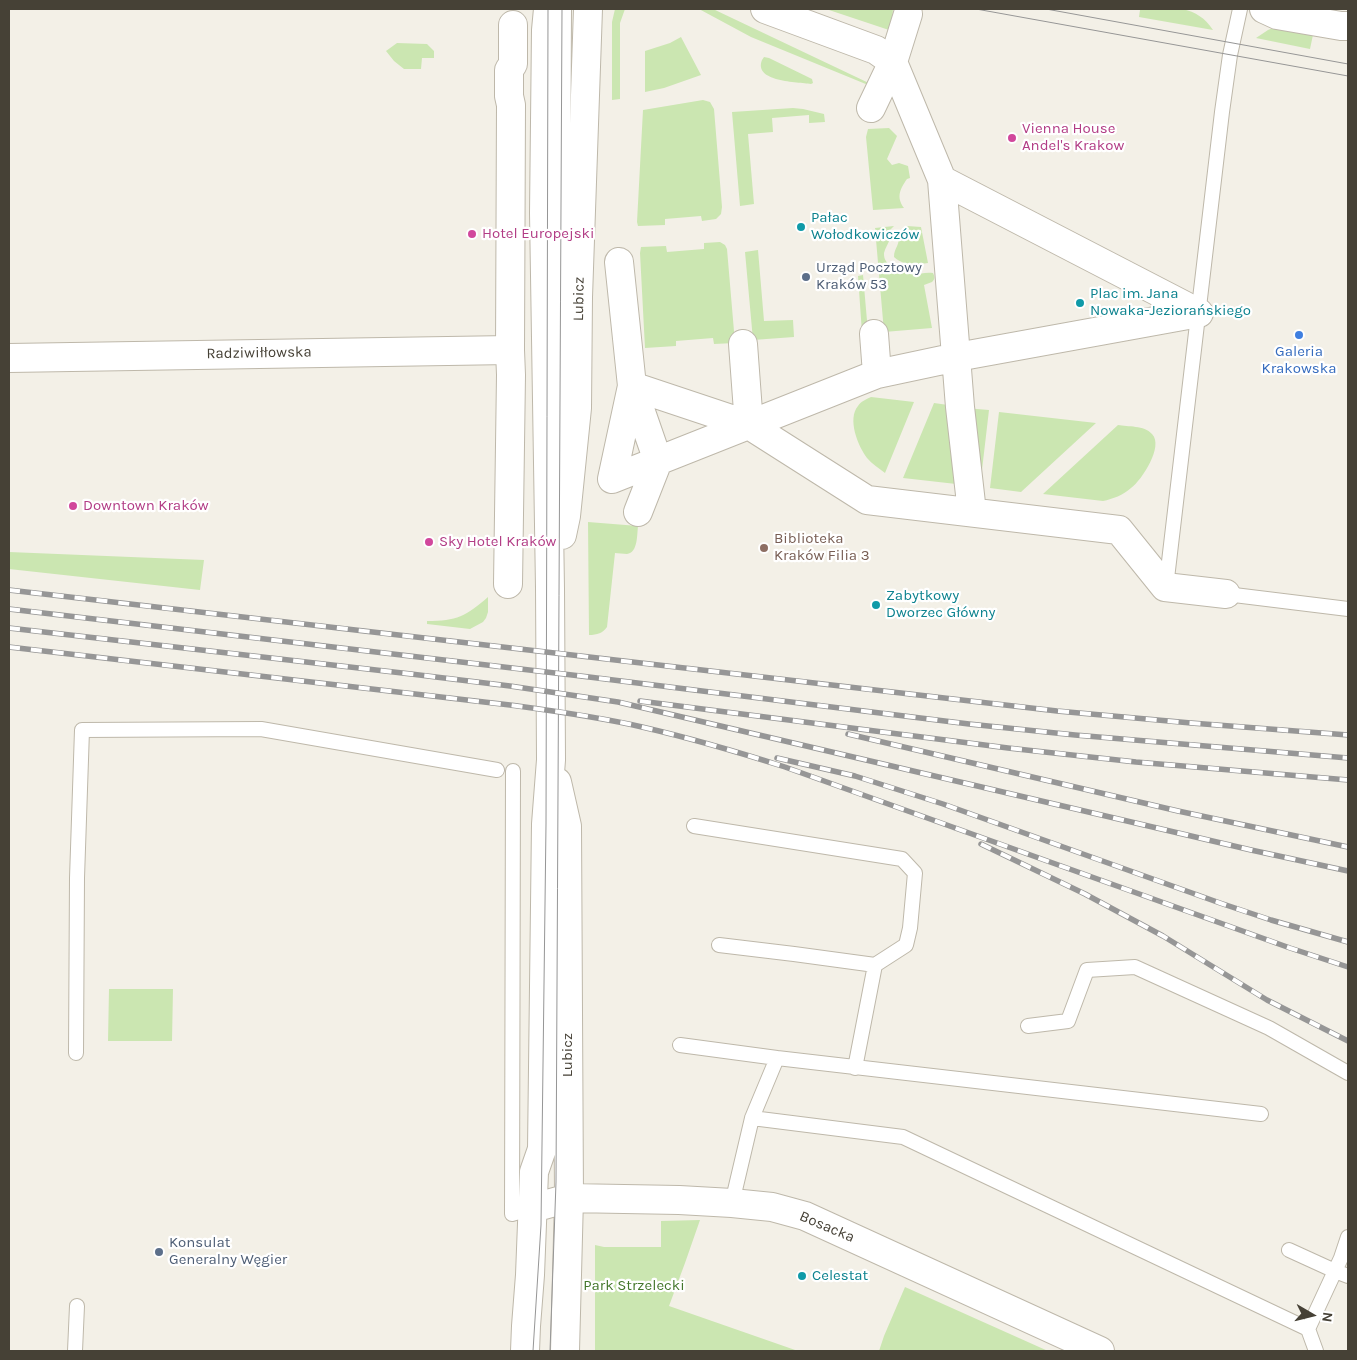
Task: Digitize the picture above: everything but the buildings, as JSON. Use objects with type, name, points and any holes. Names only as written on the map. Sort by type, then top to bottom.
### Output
[{"type":"street","name":"Lubicz","points":[[525,1351],[534,1172],[542,1149],[546,824],[551,760],[544,213],[546,30],[548,9]]},
{"type":"street","name":"Lubicz","points":[[550,588],[566,516],[577,408],[588,9]]},
{"type":"street","points":[[765,9],[876,50],[893,62],[942,180],[960,407],[972,512]]},
{"type":"street","points":[[1264,9],[1277,15],[1348,26]]},
{"type":"street","points":[[871,108],[893,62],[908,14]]},
{"type":"street","points":[[508,584],[511,450],[511,105],[509,70],[513,64],[513,25]]},
{"type":"street","points":[[942,180],[1199,313]]},
{"type":"street","points":[[619,262],[632,386],[658,461],[638,512]]},
{"type":"street","points":[[632,386],[612,479],[877,374],[957,357],[1199,313]]},
{"type":"street","points":[[874,334],[877,374]]},
{"type":"street","points":[[743,344],[750,425]]},
{"type":"street","name":"Radziwiłłowska","points":[[9,358],[510,350]]},
{"type":"street","points":[[632,386],[750,425],[866,500],[1120,530],[1166,587],[1226,594]]},
{"type":"street","name":"Lubicz","points":[[551,760],[568,826],[569,1198],[565,1351]]},
{"type":"street","name":"Bosacka","points":[[533,1208],[569,1198],[679,1200],[772,1207],[805,1216],[1100,1351]]},
{"type":"lane","points":[[562,538],[564,9]]},
{"type":"lane","points":[[1166,587],[1222,112],[1230,55],[1240,9]]},
{"type":"lane","points":[[1226,594],[1348,609]]},
{"type":"lane","points":[[76,1053],[77,878],[82,730],[261,729],[497,770]]},
{"type":"lane","points":[[513,771],[512,1214],[533,1208]]},
{"type":"lane","points":[[694,826],[902,859],[915,873],[910,928],[906,945],[875,965],[719,945]]},
{"type":"lane","points":[[855,1068],[875,965]]},
{"type":"lane","points":[[1028,1026],[1068,1021],[1087,970],[1135,967],[1269,1028],[1348,1073]]},
{"type":"lane","points":[[680,1045],[855,1068],[1261,1114]]},
{"type":"lane","points":[[732,1203],[752,1118],[777,1058]]},
{"type":"lane","points":[[752,1118],[903,1137],[1308,1328]]},
{"type":"lane","points":[[1316,1351],[1308,1328],[1335,1271],[1348,1237]]},
{"type":"lane","points":[[1289,1250],[1348,1276]]},
{"type":"lane","points":[[75,1351],[77,1306]]},
{"type":"green space","points":[[615,9],[625,9],[620,23],[620,99],[612,100],[612,22]]},
{"type":"green space","points":[[699,9],[713,9],[873,85],[873,87],[751,37]]},
{"type":"green space","points":[[826,9],[893,9],[892,22],[889,30]]},
{"type":"green space","points":[[1140,10],[1187,10],[1200,16],[1213,30],[1139,17]]},
{"type":"green space","points":[[1275,27],[1314,30],[1310,49],[1256,38]]},
{"type":"green space","points":[[681,37],[701,75],[664,88],[645,92],[645,51],[670,43]]},
{"type":"green space","points":[[397,43],[427,44],[434,51],[434,58],[422,58],[421,69],[404,69],[386,51]]},
{"type":"green space","points":[[764,57],[812,79],[813,83],[778,80],[770,77],[764,73],[761,67]]},
{"type":"green space","points":[[703,100],[710,102],[714,109],[721,214],[716,219],[702,221],[701,216],[665,219],[665,225],[638,226],[643,110]]},
{"type":"green space","points":[[793,108],[824,114],[825,122],[809,123],[809,115],[772,118],[773,132],[748,134],[754,204],[740,206],[732,112]]},
{"type":"green space","points":[[889,128],[897,136],[887,159],[892,165],[899,163],[908,166],[910,178],[907,179],[900,193],[900,200],[904,208],[873,210],[866,137],[868,129]]},
{"type":"green space","points":[[894,226],[890,230],[890,238],[884,253],[890,266],[913,274],[934,274],[932,282],[924,285],[932,328],[884,332],[875,228]]},
{"type":"green space","points":[[907,226],[921,227],[928,263],[910,264],[894,257],[899,241],[898,234]]},
{"type":"green space","points":[[720,242],[727,249],[735,343],[714,344],[713,338],[676,341],[676,346],[645,348],[641,247],[666,246],[667,252],[704,249],[704,243]]},
{"type":"green space","points":[[758,250],[764,321],[793,320],[794,337],[753,340],[745,252]]},
{"type":"green space","points":[[863,275],[868,332],[862,333],[858,276]]},
{"type":"green space","points":[[871,397],[914,402],[885,473],[867,458],[857,440],[855,432],[855,411],[862,401]]},
{"type":"green space","points":[[934,403],[955,406],[965,485],[903,478]]},
{"type":"green space","points":[[965,408],[989,410],[980,487]]},
{"type":"green space","points":[[999,412],[1096,423],[1021,492],[990,488]]},
{"type":"green space","points":[[1118,425],[1145,429],[1155,439],[1154,454],[1146,471],[1136,484],[1121,495],[1103,501],[1043,494]]},
{"type":"green space","points":[[588,522],[638,526],[635,547],[631,553],[615,553],[607,627],[604,631],[595,635],[589,635]]},
{"type":"green space","points":[[9,552],[204,560],[200,590],[9,569]]},
{"type":"green space","points":[[488,597],[486,618],[483,622],[470,629],[427,624],[427,621],[446,620],[461,616]]},
{"type":"green space","points":[[109,989],[173,989],[172,1041],[108,1041]]},
{"type":"green space","name":"Park Strzelecki","points":[[700,1220],[669,1306],[798,1351],[595,1351],[595,1245],[604,1247],[661,1247],[661,1221]]},
{"type":"green space","points":[[905,1287],[1048,1351],[879,1351]]},
{"type":"tram line","points":[[533,1351],[541,1225],[546,824],[548,9]]},
{"type":"tram line","points":[[550,1351],[556,1182],[562,9]]},
{"type":"tram line","points":[[976,9],[1348,76]]},
{"type":"tram line","points":[[1046,9],[1348,64]]},
{"type":"railway","points":[[9,590],[1057,711],[1348,735]]},
{"type":"railway","points":[[9,609],[969,724],[1348,758]]},
{"type":"railway","points":[[9,628],[510,686],[618,702],[1348,871]]},
{"type":"railway","points":[[9,647],[510,705],[593,717],[660,731],[785,767],[1290,948],[1348,967]]},
{"type":"railway","points":[[640,701],[1008,748],[1136,762],[1348,780]]},
{"type":"railway","points":[[848,734],[1178,811],[1348,847]]},
{"type":"railway","points":[[777,758],[855,776],[943,804],[1220,903],[1348,942]]},
{"type":"railway","points":[[981,844],[1085,894],[1163,936],[1267,1000],[1348,1041]]},
{"type":"place","name":"Vienna House Andel's Krakow","points":[[1012,138]]},
{"type":"place","name":"Pałac Wołodkowiczów","points":[[801,227]]},
{"type":"place","name":"Hotel Europejski","points":[[472,234]]},
{"type":"place","name":"Urząd Pocztowy Kraków 53","points":[[806,277]]},
{"type":"place","name":"Plac im. Jana Nowaka-Jeziorańskiego","points":[[1080,303]]},
{"type":"place","name":"Galeria Krakowska","points":[[1299,335]]},
{"type":"place","name":"Downtown Kraków","points":[[73,506]]},
{"type":"place","name":"Sky Hotel Kraków","points":[[429,542]]},
{"type":"place","name":"Biblioteka Kraków Filia 3","points":[[764,548]]},
{"type":"place","name":"Zabytkowy Dworzec Główny","points":[[876,605]]},
{"type":"place","name":"Konsulat Generalny Węgier","points":[[159,1252]]},
{"type":"place","name":"Celestat","points":[[802,1276]]}]
